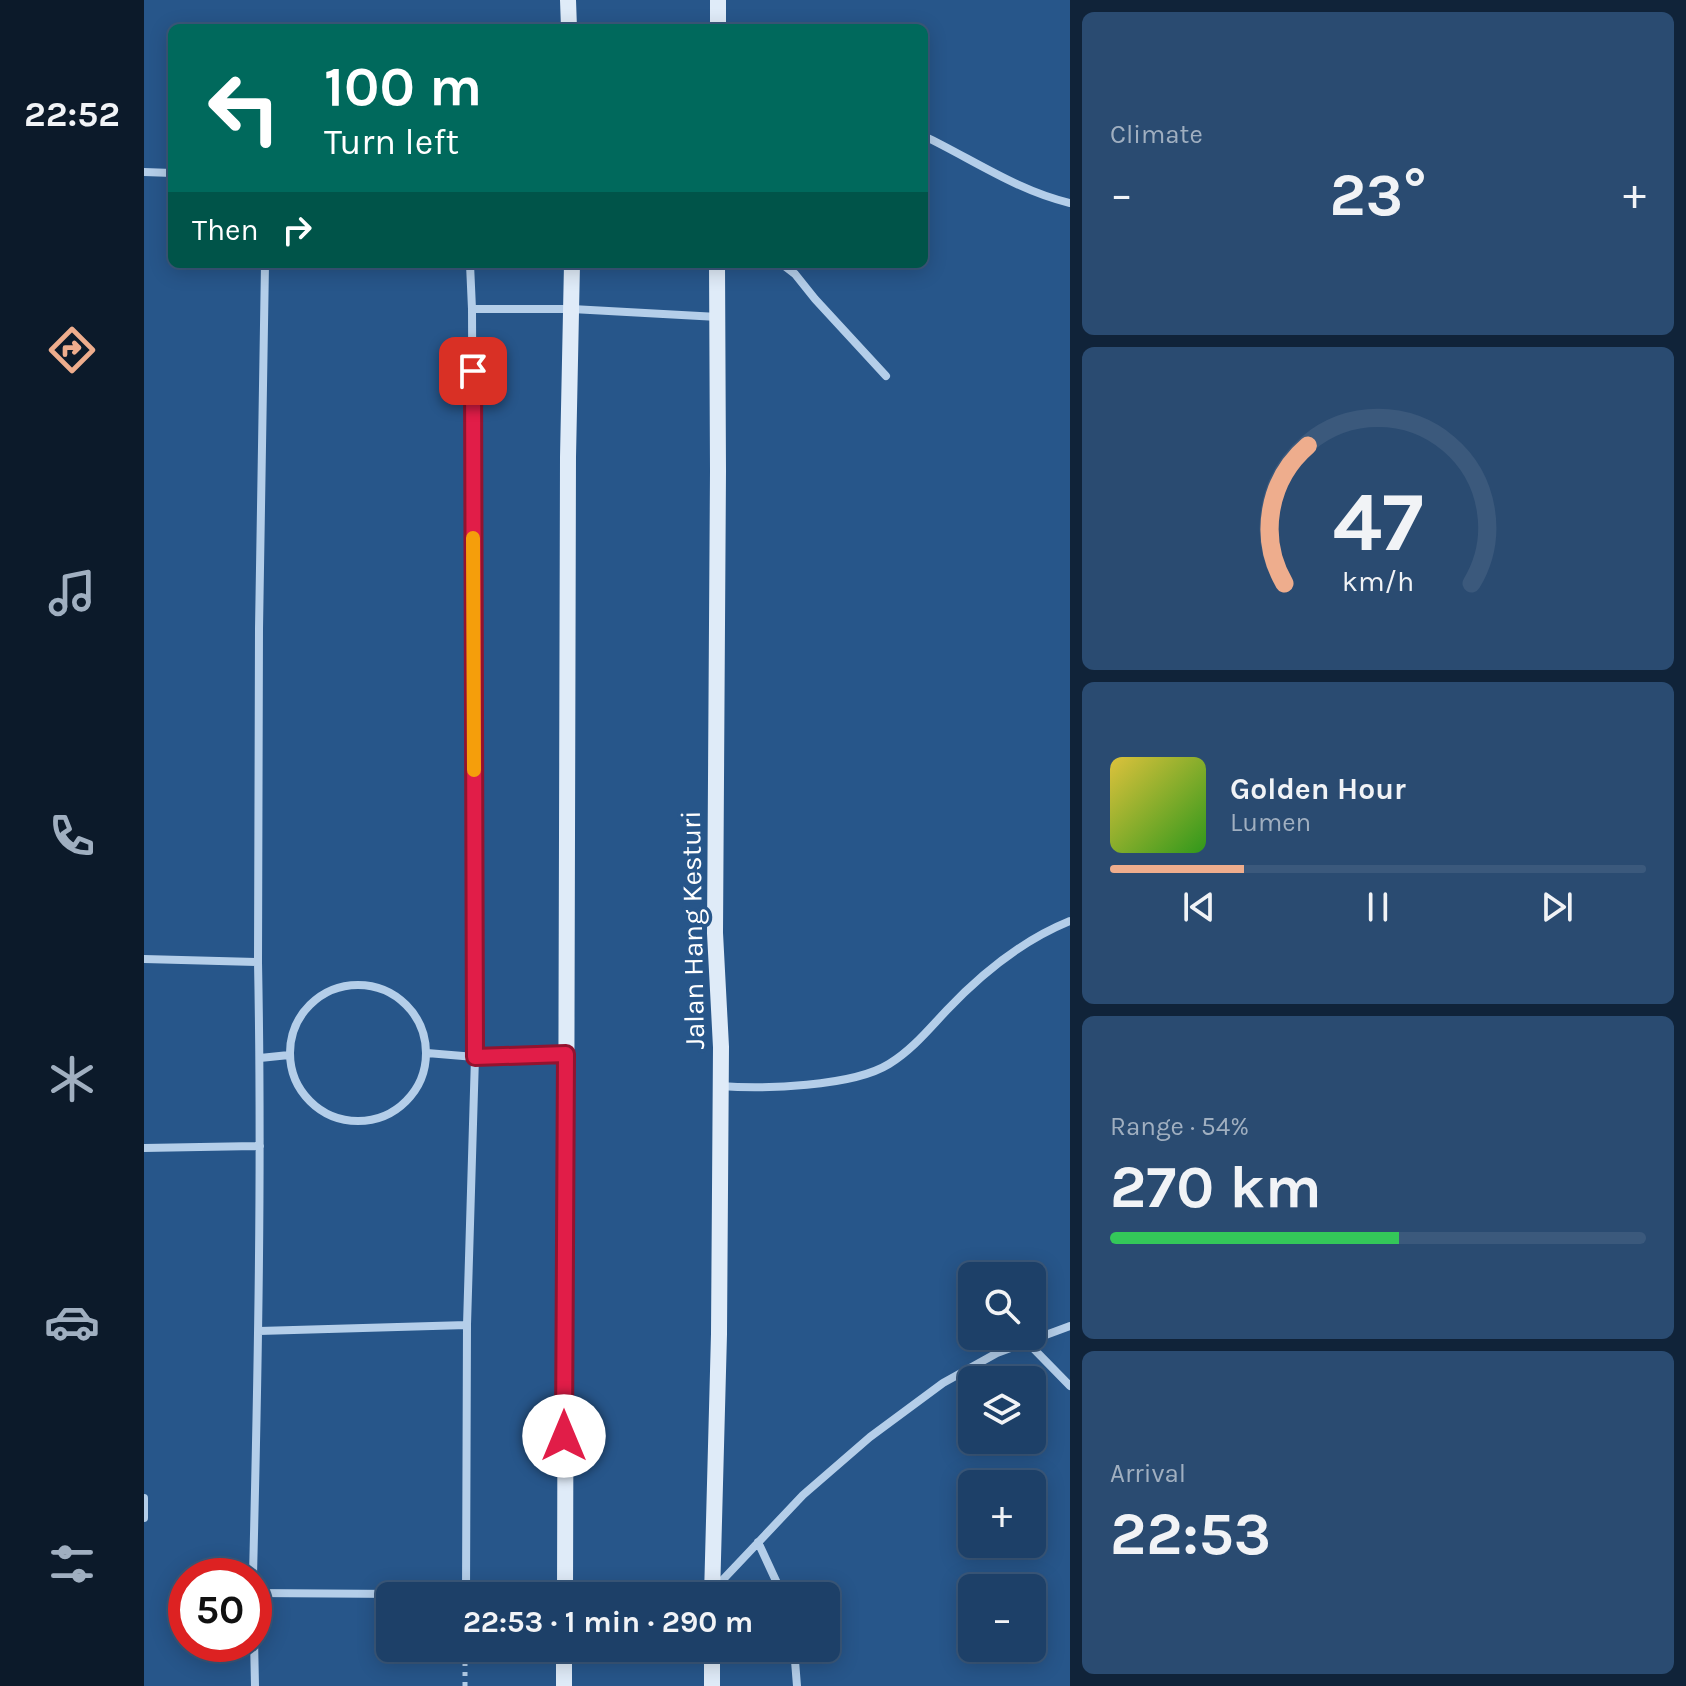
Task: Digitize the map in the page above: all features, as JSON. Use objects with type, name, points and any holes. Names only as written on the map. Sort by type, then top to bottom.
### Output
[{"type":"main road","points":[[568,0],[569,24]]},
{"type":"main road","points":[[718,0],[718,24]]},
{"type":"main road","points":[[565,1582],[568,457],[572,268]]},
{"type":"main road","name":"Jalan Hang Kesturi","points":[[712,1582],[719,1349],[721,1047],[715,933],[717,268]]},
{"type":"main road","points":[[564,1662],[564,1686]]},
{"type":"main road","points":[[712,1662],[712,1686]]},
{"type":"street","points":[[928,138],[1016,183],[1070,203]]},
{"type":"street","points":[[144,172],[168,173]]},
{"type":"street","points":[[253,1558],[259,1331],[259,644],[265,268]]},
{"type":"street","points":[[466,1582],[467,1325],[475,1057],[470,268]]},
{"type":"street","points":[[787,268],[886,376]]},
{"type":"street","points":[[472,309],[572,309],[718,317]]},
{"type":"street","points":[[720,1086],[790,1087],[851,1078],[879,1069],[905,1052],[999,961],[1049,929],[1070,921]]},
{"type":"street","points":[[144,959],[258,962]]},
{"type":"street","points":[[358,984],[379,987],[399,997],[414,1013],[424,1032],[427,1053],[422,1077],[410,1097],[392,1112],[370,1121],[347,1121],[324,1113],[315,1106],[294,1078],[289,1055],[292,1033],[302,1014],[317,998],[336,988],[358,984]]},
{"type":"street","points":[[427,1053],[475,1057],[566,1054]]},
{"type":"street","points":[[260,1058],[289,1055]]},
{"type":"street","points":[[144,1148],[260,1146]]},
{"type":"street","points":[[259,1331],[467,1325]]},
{"type":"street","points":[[1046,1335],[1070,1326]]},
{"type":"street","points":[[723,1582],[803,1495],[870,1437],[943,1383],[1005,1350]]},
{"type":"street","points":[[1035,1350],[1070,1386]]},
{"type":"street","points":[[144,1498],[144,1518]]},
{"type":"street","points":[[758,1542],[777,1582]]},
{"type":"street","points":[[272,1593],[376,1594]]},
{"type":"street","points":[[254,1662],[255,1686]]},
{"type":"street","points":[[795,1662],[797,1686]]},
{"type":"path","points":[[465,1662],[465,1686]]},
{"type":"slow traffic","points":[[473,538],[474,770]]},
{"type":"route","points":[[473,371],[475,1057],[566,1054],[564,1436]]}]
